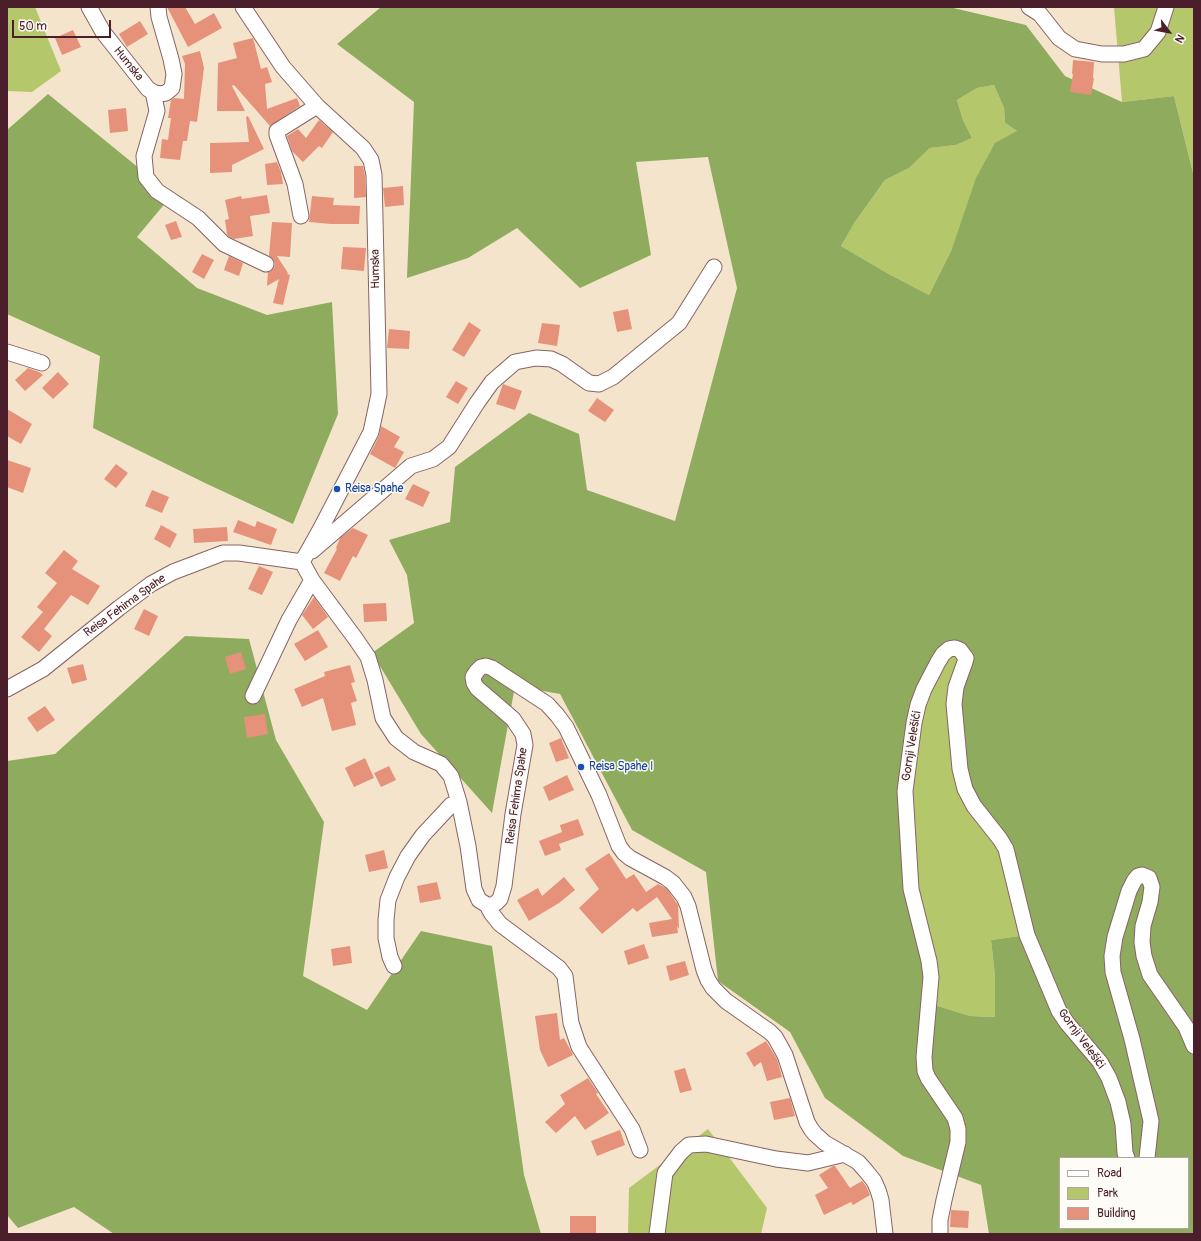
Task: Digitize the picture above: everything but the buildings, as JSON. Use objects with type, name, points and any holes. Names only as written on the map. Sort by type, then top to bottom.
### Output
[{"type":"street","name":"Humska","points":[[89,7],[103,32],[148,89],[153,92]]},
{"type":"street","points":[[153,92],[159,94],[166,93],[172,88],[174,74],[159,17],[158,7]]},
{"type":"street","name":"Humska","points":[[243,7],[283,67],[317,106],[363,148],[371,160],[374,175],[379,394],[371,432],[303,560]]},
{"type":"street","points":[[1029,7],[1040,14],[1060,38],[1075,48],[1102,54],[1124,54],[1144,49],[1158,32],[1166,7]]},
{"type":"street","points":[[153,92],[157,111],[144,156],[146,177],[157,191],[198,218],[224,244],[266,264]]},
{"type":"street","points":[[301,216],[295,184],[277,135],[277,131],[317,106]]},
{"type":"street","points":[[640,1150],[632,1129],[579,1046],[571,1023],[565,976],[559,968],[500,924],[487,905],[479,900],[474,889],[468,846],[459,802],[451,776],[441,764],[414,752],[396,738],[383,718],[375,680],[368,657],[356,638],[312,580],[303,560],[411,466],[433,458],[449,447],[476,403],[492,382],[515,362],[536,358],[551,358],[589,383],[599,384],[613,377],[679,323],[714,267]]},
{"type":"street","points":[[7,352],[42,363]]},
{"type":"street","name":"Reisa Fehima Spahe","points":[[7,689],[43,669],[151,584],[173,572],[223,553],[239,553],[303,560]]},
{"type":"street","points":[[253,696],[289,620],[312,580]]},
{"type":"street","name":"Gornji Velešići","points":[[940,1234],[940,1220],[958,1142],[958,1129],[955,1118],[928,1078],[924,1065],[931,977],[929,961],[910,889],[905,791],[914,723],[918,705],[924,689],[938,662],[943,654],[949,649],[954,648],[960,650],[966,658],[956,687],[954,704],[960,770],[965,789],[974,806],[1006,849],[1027,935],[1059,1011],[1067,1023],[1100,1062],[1109,1078],[1118,1102],[1123,1124],[1127,1157]]},
{"type":"street","name":"Reisa Fehima Spahe","points":[[487,905],[496,903],[500,899],[504,886],[513,814],[525,745],[523,734],[513,719],[481,692],[474,683],[473,677],[476,671],[481,667],[486,666],[492,668],[547,704],[557,714],[566,727],[599,795],[619,846],[630,858],[665,877],[680,890],[688,906],[704,970],[708,980],[713,988],[726,1001],[775,1037],[785,1055],[811,1129],[825,1143],[858,1162],[866,1171],[878,1190],[881,1200],[885,1234]]},
{"type":"street","points":[[394,966],[390,957],[386,938],[386,920],[388,900],[397,877],[408,856],[423,835],[451,805],[459,802]]},
{"type":"street","points":[[1146,1157],[1152,1121],[1132,1039],[1113,972],[1112,956],[1115,936],[1129,891],[1138,876],[1142,875],[1149,878],[1152,887],[1142,937],[1144,956],[1150,975],[1186,1027],[1194,1046]]},
{"type":"street","points":[[657,1234],[665,1173],[681,1152],[689,1145],[706,1144],[776,1159],[808,1163],[845,1154]]},
{"type":"green space","points":[[7,7],[35,7],[61,71],[32,92],[7,91]]},
{"type":"green space","points":[[381,7],[949,7],[1026,25],[1065,76],[1122,102],[1174,96],[1194,177],[1194,1234],[989,1234],[981,1185],[903,1156],[825,1098],[790,1032],[718,981],[706,872],[632,830],[560,694],[515,686],[492,813],[421,734],[372,653],[414,623],[407,575],[389,540],[450,522],[455,467],[529,413],[579,434],[587,490],[675,521],[737,288],[708,157],[636,162],[651,255],[580,288],[517,228],[468,258],[407,278],[414,102],[337,44]],"holes":[[[994,85],[1004,108],[1005,123],[1017,131],[995,143],[976,178],[952,249],[929,295],[887,273],[841,246],[855,222],[885,180],[909,168],[930,148],[956,145],[972,138],[963,120],[957,100],[977,88]],[[955,648],[965,662],[954,704],[974,806],[1009,858],[1027,935],[991,940],[995,976],[995,1017],[970,1016],[928,1003],[905,791],[924,689]]]},
{"type":"green space","points":[[1114,7],[1194,7],[1194,177],[1174,96],[1122,102]]},
{"type":"green space","points":[[994,85],[1004,108],[1005,123],[1017,131],[952,249],[929,295],[887,273],[841,246],[855,222],[885,180],[909,168],[930,148],[956,145],[972,138],[963,120],[957,100],[977,88]]},
{"type":"green space","points":[[48,94],[172,195],[137,237],[197,288],[267,315],[332,302],[338,414],[293,524],[93,428],[100,356],[7,314],[7,130]]},
{"type":"green space","points":[[185,636],[249,639],[276,740],[324,822],[303,976],[367,1010],[421,931],[492,946],[524,1175],[541,1234],[114,1234],[74,1207],[18,1228],[7,1215],[7,761],[55,754]]},
{"type":"green space","points":[[960,650],[1000,839],[1027,935],[991,940],[995,976],[995,1017],[970,1016],[928,1003],[911,889],[905,791],[914,723],[938,662]]},
{"type":"green space","points":[[708,1129],[767,1208],[761,1234],[628,1234],[629,1188]]},
{"type":"place","name":"Reisa Spahe","points":[[337,489]]},
{"type":"place","name":"Reisa Spahe I","points":[[581,767]]}]
